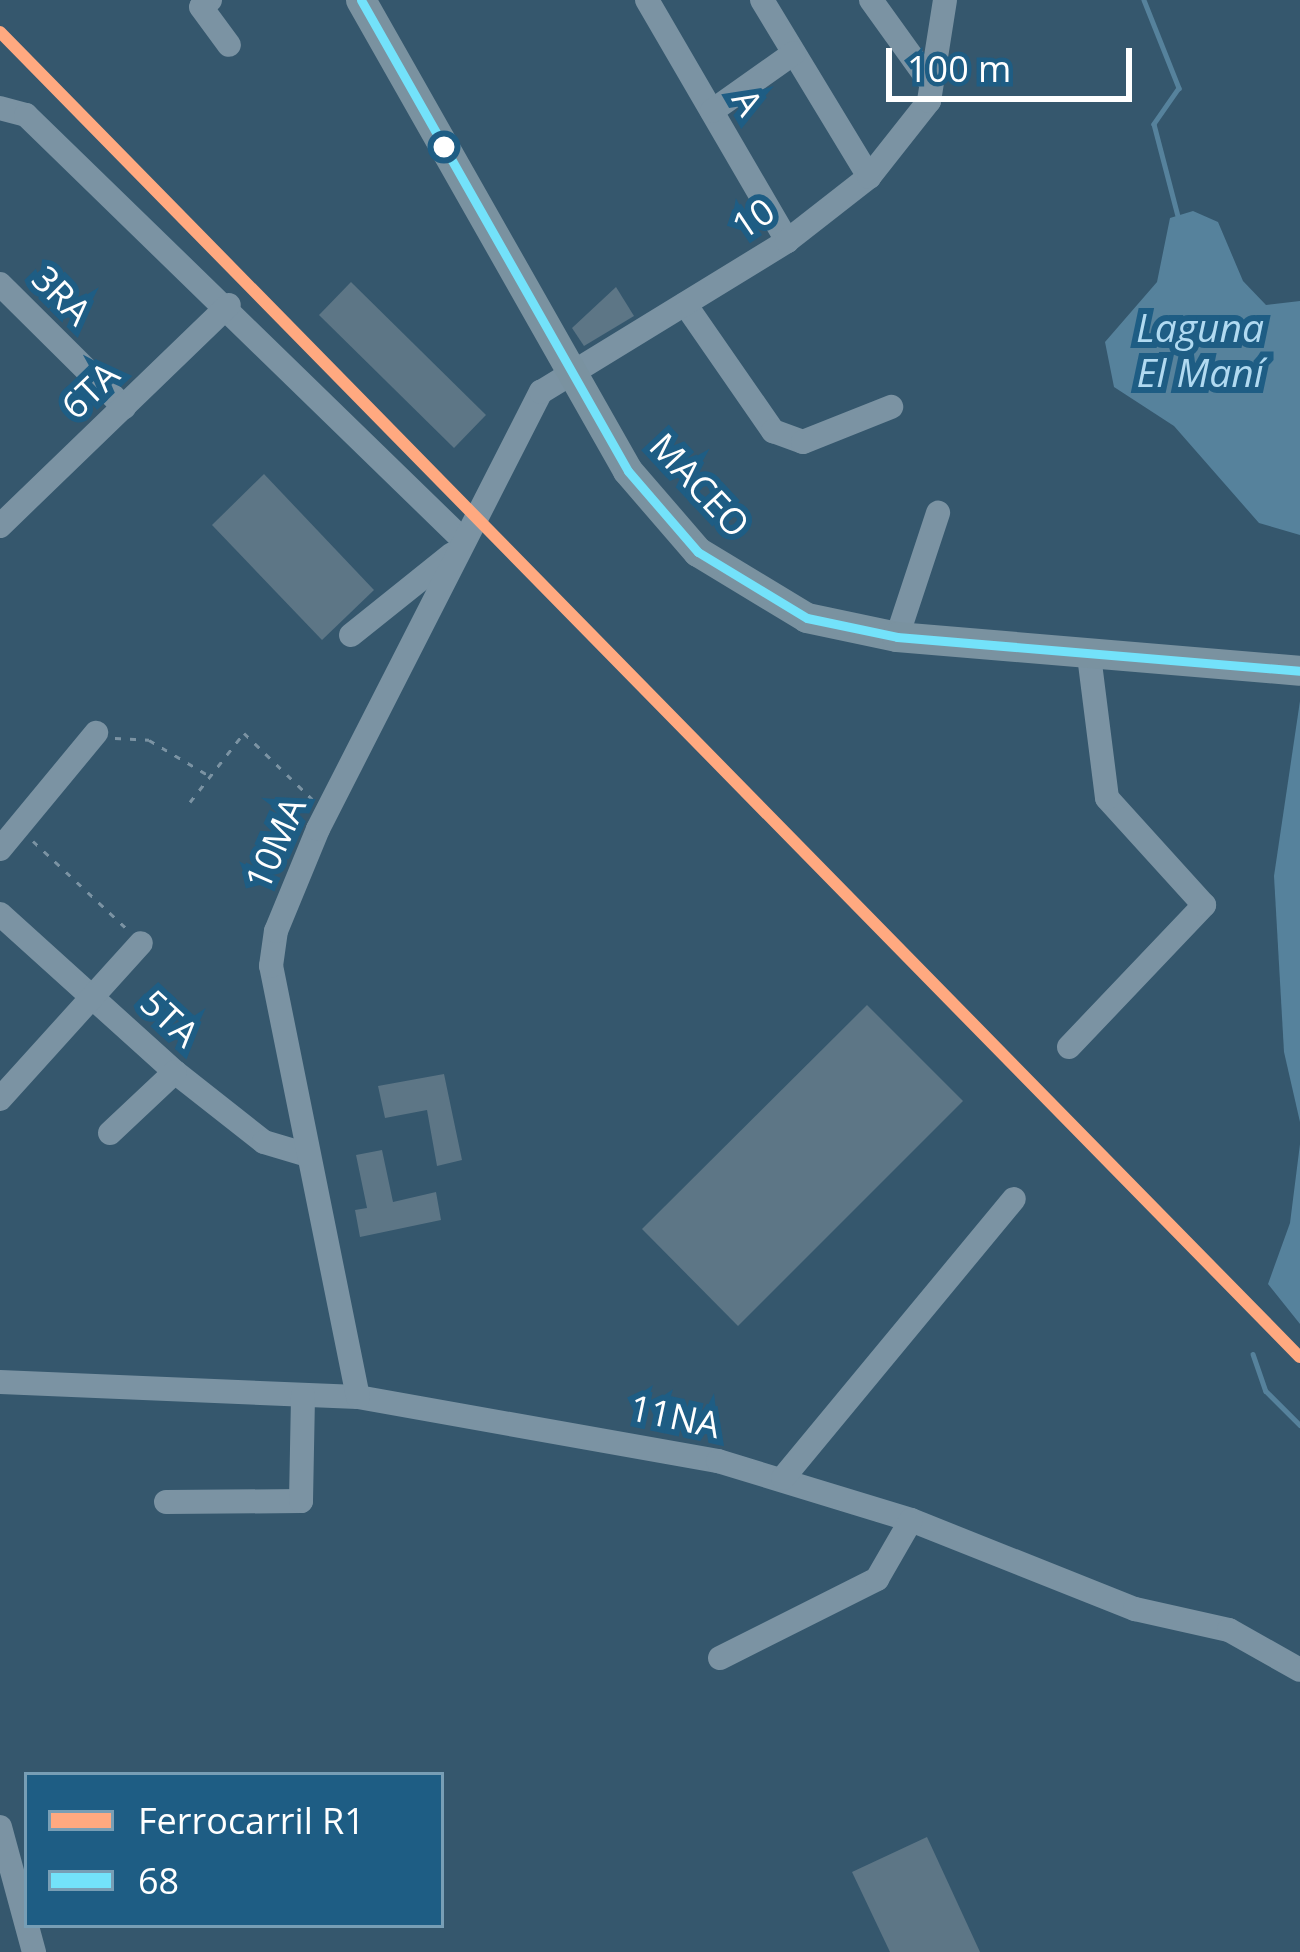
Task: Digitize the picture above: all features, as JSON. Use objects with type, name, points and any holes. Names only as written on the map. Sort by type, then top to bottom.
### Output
[{"type":"main road","name":"MACEO","points":[[361,0],[628,471],[698,552],[806,618],[897,637],[1300,671]]},
{"type":"street","points":[[210,0],[201,8],[229,45]]},
{"type":"street","name":"A","points":[[647,0],[787,241]]},
{"type":"street","points":[[762,0],[869,177]]},
{"type":"street","points":[[871,0],[927,79]]},
{"type":"street","name":"10","points":[[570,374],[787,241],[869,177],[929,101],[927,79],[945,0]]},
{"type":"street","points":[[712,111],[794,53]]},
{"type":"street","points":[[0,108],[26,115],[230,305],[460,544],[351,635]]},
{"type":"street","name":"3RA","points":[[0,284],[124,407]]},
{"type":"street","points":[[685,304],[773,431],[803,442],[891,407]]},
{"type":"street","name":"6TA","points":[[0,526],[230,305]]},
{"type":"street","name":"10MA","points":[[358,1397],[304,1154],[272,966],[276,931],[327,812],[460,544],[541,392],[570,374]]},
{"type":"street","points":[[897,637],[938,513]]},
{"type":"street","points":[[1069,1046],[1204,904],[1107,798],[1089,656]]},
{"type":"street","points":[[0,849],[96,733]]},
{"type":"street","name":"5TA","points":[[0,914],[175,1072],[264,1142],[304,1154]]},
{"type":"street","points":[[0,1099],[141,943]]},
{"type":"street","points":[[110,1132],[175,1072]]},
{"type":"street","points":[[782,1478],[1013,1199]]},
{"type":"street","name":"11NA","points":[[0,1382],[358,1397],[497,1415],[782,1478],[911,1520],[1135,1609],[1229,1630],[1300,1670]]},
{"type":"street","points":[[166,1502],[301,1501],[303,1395]]},
{"type":"street","points":[[719,1658],[877,1579],[911,1520]]},
{"type":"street","points":[[0,1827],[24,1915]]},
{"type":"path","points":[[96,733],[149,740],[208,775]]},
{"type":"path","points":[[190,802],[244,733],[327,812]]},
{"type":"path","points":[[19,827],[141,943]]},
{"type":"water","name":"Laguna El Maní","points":[[1193,211],[1218,222],[1243,281],[1266,305],[1300,301],[1300,535],[1259,523],[1174,426],[1114,387],[1105,342],[1157,282],[1170,218]]},
{"type":"water","points":[[1300,701],[1300,1122],[1284,1052],[1274,876]]},
{"type":"water","points":[[1300,1144],[1300,1324],[1268,1284],[1290,1223]]},
{"type":"building","points":[[351,282],[486,415],[454,448],[319,315]]},
{"type":"building","points":[[616,287],[634,316],[584,346],[572,328]]},
{"type":"building","points":[[264,474],[374,590],[322,640],[212,525]]},
{"type":"building","points":[[867,1005],[963,1101],[738,1326],[642,1229]]},
{"type":"building","points":[[444,1074],[462,1160],[437,1166],[427,1110],[385,1118],[378,1086]]},
{"type":"building","points":[[382,1150],[393,1202],[436,1192],[441,1220],[360,1237],[355,1210],[367,1208],[356,1155]]},
{"type":"building","points":[[927,1837],[980,1952],[890,1952],[852,1872]]},
{"type":"waterway","points":[[1144,0],[1179,88],[1154,124],[1178,216]]},
{"type":"waterway","points":[[1253,1354],[1266,1391],[1300,1425]]},
{"type":"rail line","name":"R1","points":[[0,32],[1300,1357]]},
{"type":"transit line","name":"68","points":[[361,0],[628,471],[698,552],[807,618],[897,637],[1300,671]]}]
